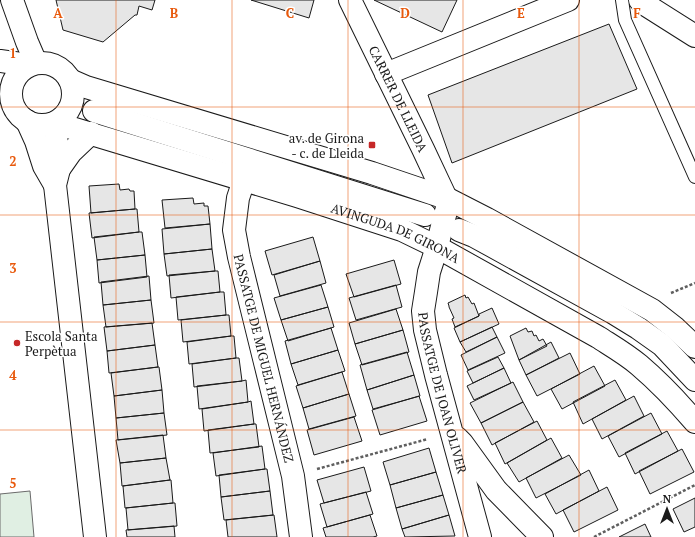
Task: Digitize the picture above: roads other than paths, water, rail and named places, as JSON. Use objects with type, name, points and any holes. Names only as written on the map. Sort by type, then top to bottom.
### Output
[{"type":"street","points":[[12,0],[32,64]]},
{"type":"street","name":"CARRER DE LLEIDA","points":[[350,0],[446,198]]},
{"type":"street","points":[[386,74],[568,0]]},
{"type":"street","points":[[640,0],[695,36]]},
{"type":"street","points":[[0,62],[32,64],[44,62],[52,64],[64,71],[70,80],[73,91],[72,102],[67,112],[55,123],[39,125],[27,121],[16,113],[5,98],[10,93],[16,75],[22,69],[32,64]]},
{"type":"street","points":[[70,80],[86,87],[372,173],[446,198],[487,218],[652,310],[675,328],[695,347]]},
{"type":"street","points":[[94,111],[425,215]]},
{"type":"street","points":[[27,121],[44,166],[57,177]]},
{"type":"street","points":[[55,123],[57,177],[94,537]]},
{"type":"street","name":"AVINGUDA DE GIRONA","points":[[55,123],[377,221],[402,230],[437,247],[619,350],[639,364],[695,422]]},
{"type":"street","points":[[57,177],[71,152],[91,133]]},
{"type":"street","name":"PASSATGE DE MIGUEL HERNÁNDEZ","points":[[244,180],[238,198],[234,230],[238,257],[293,476],[301,537]]},
{"type":"street","name":"PASSATGE DE JOAN OLIVER","points":[[446,198],[447,208],[429,272],[423,311],[425,330],[431,357],[477,528]]},
{"type":"street","points":[[459,230],[474,236],[638,328],[662,345],[695,380]]},
{"type":"street","points":[[452,433],[462,443],[496,490],[536,530]]},
{"type":"street","points":[[477,528],[480,508],[493,504],[507,509],[536,530]]},
{"type":"lane","points":[[622,0],[625,20],[695,178]]},
{"type":"place","name":"av. de Girona - c. de Lleida","points":[[372,145]]},
{"type":"place","name":"Escola Santa Perpètua","points":[[17,343]]}]
